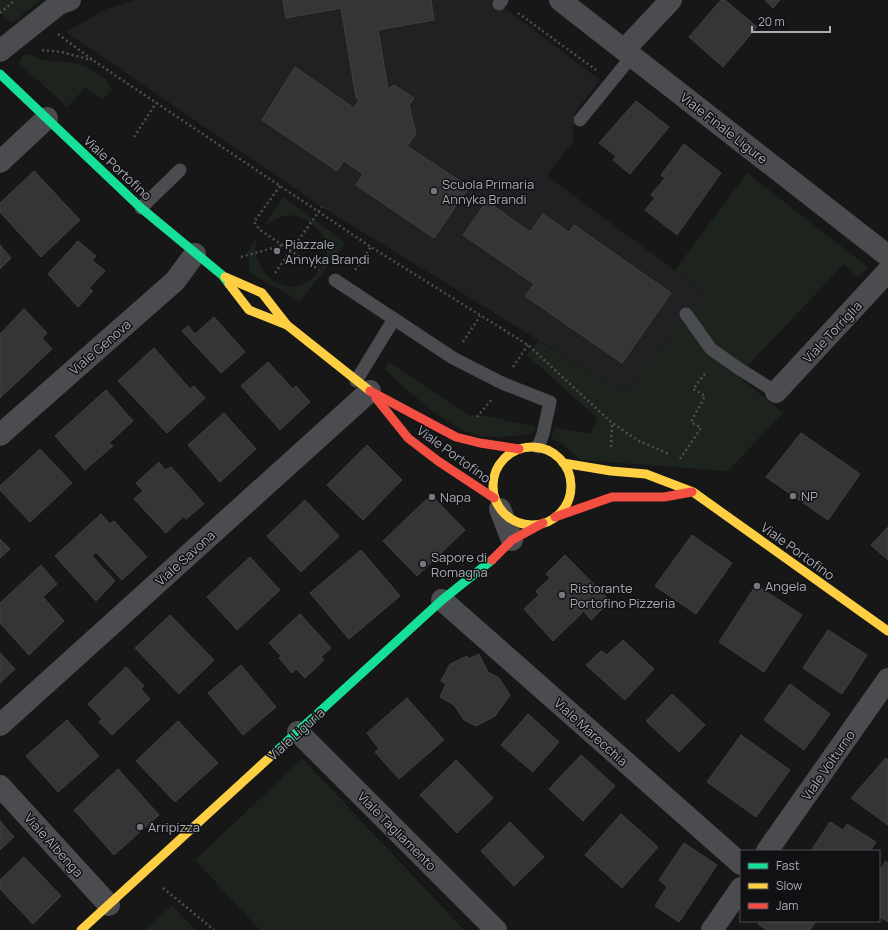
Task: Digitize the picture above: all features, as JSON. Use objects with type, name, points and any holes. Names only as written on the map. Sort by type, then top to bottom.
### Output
[{"type":"street","points":[[0,50],[59,4],[70,0]]},
{"type":"street","name":"Viale Finale Ligure","points":[[560,0],[888,256]]},
{"type":"street","points":[[628,53],[671,0]]},
{"type":"street","name":"Viale Portofino","points":[[0,74],[141,208],[222,275],[262,293],[288,325],[363,386],[408,438],[497,504]]},
{"type":"street","points":[[0,162],[47,118]]},
{"type":"street","name":"Viale Genova","points":[[0,435],[175,281],[195,254]]},
{"type":"street","name":"Viale Torriglia","points":[[776,392],[888,272]]},
{"type":"street","name":"Viale Portofino","points":[[222,275],[249,310],[288,325]]},
{"type":"street","name":"Viale Portofino","points":[[363,386],[456,437],[480,443],[519,448]]},
{"type":"street","name":"Viale Savona","points":[[0,725],[363,386]]},
{"type":"street","points":[[512,540],[497,504],[492,486],[494,474],[500,463],[508,454],[519,448],[538,447],[555,454],[564,463],[569,474],[571,486],[566,504],[555,517]]},
{"type":"street","name":"Viale Portofino","points":[[564,463],[611,471],[646,474],[693,492],[888,631]]},
{"type":"street","points":[[497,504],[508,518],[519,524],[531,526],[543,523],[555,517],[612,497],[641,502],[693,492]]},
{"type":"street","name":"Viale Liguria","points":[[81,930],[442,600],[496,557],[512,540],[543,523]]},
{"type":"street","name":"Viale Marecchia","points":[[442,600],[740,863]]},
{"type":"street","name":"Viale Volturno","points":[[768,850],[888,679]]},
{"type":"street","name":"Viale Tagliamento","points":[[298,732],[496,930]]},
{"type":"street","name":"Viale Albenga","points":[[0,786],[109,905]]},
{"type":"street","points":[[712,930],[740,889]]},
{"type":"lane","points":[[580,120],[628,53]]},
{"type":"lane","points":[[141,208],[180,170]]},
{"type":"lane","points":[[340,283],[453,358],[502,384],[550,402],[543,434],[538,447]]},
{"type":"lane","points":[[686,314],[711,349],[776,392]]},
{"type":"lane","points":[[363,386],[394,319]]},
{"type":"lane","points":[[641,502],[646,474]]},
{"type":"path","points":[[0,14],[15,0]]},
{"type":"path","points":[[39,20],[94,61],[318,212],[480,316],[528,344],[612,424],[639,441],[686,463]]},
{"type":"path","points":[[134,137],[156,103]]},
{"type":"path","points":[[280,186],[254,222],[260,230],[320,270]]},
{"type":"path","points":[[271,280],[322,207]]},
{"type":"path","points":[[239,258],[283,245]]},
{"type":"path","points":[[340,283],[371,247]]},
{"type":"path","points":[[453,358],[480,316]]},
{"type":"path","points":[[680,459],[701,428],[691,422],[705,396],[693,389],[720,355]]},
{"type":"path","points":[[611,454],[612,424]]},
{"type":"path","points":[[144,873],[194,912],[214,930]]},
{"type":"shaded area","points":[[0,0],[41,0],[12,23],[0,12]]},
{"type":"shaded area","name":"Scuola Primaria Annyka Brandi","points":[[135,0],[494,0],[600,80],[574,114],[573,142],[547,176],[704,292],[625,393],[322,207],[66,32],[106,9]]},
{"type":"shaded area","points":[[32,54],[41,60],[68,62],[85,66],[106,79],[112,90],[103,99],[85,88],[67,107],[19,63],[23,56]]},
{"type":"shaded area","points":[[747,173],[868,267],[858,277],[844,264],[738,376],[783,413],[728,471],[581,460],[561,443],[551,438],[554,428],[591,434],[597,418],[527,355],[539,341],[625,393],[704,292],[675,270]]},
{"type":"shaded area","points":[[283,197],[346,243],[300,301],[250,273],[248,251],[257,237]],"holes":[[[290,215],[309,222],[317,228],[322,235],[326,243],[327,252],[325,262],[319,271],[303,284],[287,286],[272,280],[261,268],[256,252],[257,237],[268,223]]]},
{"type":"shaded area","points":[[389,362],[468,415],[486,416],[537,427],[531,434],[492,437],[479,436],[467,432],[442,418],[404,387],[385,369]]},
{"type":"shaded area","points":[[302,759],[464,930],[260,930],[195,860]]},
{"type":"shaded area","points":[[172,905],[195,930],[145,930]]},
{"type":"building","points":[[283,0],[431,0],[434,20],[378,30],[388,89],[394,85],[414,98],[409,105],[416,134],[407,146],[469,187],[434,238],[356,185],[363,174],[344,161],[337,171],[262,120],[295,67],[354,108],[359,100],[356,97],[341,8],[286,18]]},
{"type":"building","points":[[721,0],[725,0],[757,27],[723,67],[689,37]]},
{"type":"building","points":[[765,0],[780,0],[773,8]]},
{"type":"building","points":[[636,101],[669,127],[630,174],[613,160],[616,156],[599,143]]},
{"type":"building","points":[[684,144],[721,173],[677,235],[645,210],[655,198],[651,195],[665,178],[661,175]]},
{"type":"building","points":[[34,171],[80,220],[41,257],[0,212],[0,203]]},
{"type":"building","points":[[487,201],[530,232],[543,214],[569,232],[574,225],[671,293],[622,363],[525,296],[534,284],[463,235]]},
{"type":"building","points":[[78,241],[96,256],[92,260],[105,271],[89,288],[93,291],[78,307],[48,274]]},
{"type":"building","points":[[0,245],[11,258],[0,269]]},
{"type":"building","points":[[24,309],[47,333],[42,338],[52,349],[0,398],[0,334]]},
{"type":"building","points":[[214,317],[245,352],[221,373],[182,331],[188,326],[195,334]]},
{"type":"building","points":[[154,348],[190,389],[194,386],[205,398],[167,433],[118,381]]},
{"type":"building","points":[[268,362],[293,389],[296,386],[310,402],[280,430],[241,386]]},
{"type":"building","points":[[106,390],[133,421],[109,443],[113,446],[85,470],[55,436]]},
{"type":"building","points":[[224,413],[256,449],[220,482],[188,445]]},
{"type":"building","points":[[801,433],[860,474],[828,520],[766,477]]},
{"type":"building","points":[[367,445],[402,480],[363,520],[327,485]]},
{"type":"building","points":[[40,449],[72,483],[30,522],[0,490],[0,486]]},
{"type":"building","points":[[159,462],[165,470],[171,467],[204,504],[186,519],[184,516],[166,533],[134,499],[143,491],[136,483]]},
{"type":"building","points":[[431,495],[465,530],[417,576],[383,541]]},
{"type":"building","points":[[305,500],[339,536],[301,572],[267,536]]},
{"type":"building","points":[[101,514],[110,524],[114,521],[147,557],[122,580],[96,552],[92,556],[115,581],[96,601],[55,556]]},
{"type":"building","points":[[888,527],[888,560],[871,545]]},
{"type":"building","points":[[692,535],[732,563],[696,614],[655,586]]},
{"type":"building","points":[[0,539],[10,549],[0,558]]},
{"type":"building","points":[[361,550],[400,596],[349,639],[310,593]]},
{"type":"building","points":[[565,555],[610,601],[591,620],[584,611],[553,641],[524,609],[539,595],[536,591],[550,578],[546,574]]},
{"type":"building","points":[[250,557],[280,590],[237,630],[207,597]]},
{"type":"building","points":[[41,565],[57,584],[43,597],[64,621],[29,655],[0,623],[0,603]]},
{"type":"building","points":[[756,585],[802,615],[764,672],[719,642]]},
{"type":"building","points":[[300,614],[331,648],[321,657],[324,660],[305,678],[296,669],[292,673],[279,658],[281,656],[269,643]]},
{"type":"building","points":[[170,615],[214,660],[179,694],[135,648]]},
{"type":"building","points":[[828,630],[867,655],[842,694],[803,668]]},
{"type":"building","points":[[623,640],[654,669],[625,700],[586,665],[601,651],[607,655]]},
{"type":"building","points":[[0,653],[15,669],[0,683]]},
{"type":"building","points":[[479,654],[488,672],[499,678],[510,695],[495,716],[476,726],[464,720],[454,705],[440,697],[446,684],[441,681],[450,664],[467,656],[468,659]]},
{"type":"building","points":[[241,665],[276,707],[243,735],[208,693]]},
{"type":"building","points":[[126,667],[144,686],[141,689],[150,699],[112,735],[99,722],[102,719],[88,704]]},
{"type":"building","points":[[790,684],[830,714],[804,750],[764,720]]},
{"type":"building","points":[[672,694],[705,725],[679,752],[646,721]]},
{"type":"building","points":[[407,698],[444,740],[399,779],[375,752],[379,749],[367,733]]},
{"type":"building","points":[[528,714],[559,742],[533,772],[501,745]]},
{"type":"building","points":[[67,720],[99,756],[58,792],[26,756]]},
{"type":"building","points":[[178,721],[218,763],[175,802],[136,761]]},
{"type":"building","points":[[741,735],[790,770],[756,817],[707,782]]},
{"type":"building","points":[[581,755],[615,786],[583,821],[549,789]]},
{"type":"building","points":[[886,758],[888,760],[888,825],[851,798]]},
{"type":"building","points":[[456,760],[493,798],[457,833],[420,795]]},
{"type":"building","points":[[118,769],[159,815],[114,855],[74,810]]},
{"type":"building","points":[[621,814],[658,847],[622,888],[585,855]]},
{"type":"building","points":[[0,821],[14,837],[0,850]]},
{"type":"building","points":[[510,822],[544,857],[514,886],[481,851]]},
{"type":"building","points":[[830,822],[843,830],[847,824],[876,842],[871,850],[812,850]]},
{"type":"building","points":[[684,843],[717,865],[679,922],[655,906],[667,887],[659,880]]},
{"type":"building","points":[[24,857],[61,896],[33,924],[0,889],[0,880]]},
{"type":"building","points":[[886,861],[888,863],[888,922],[880,917],[880,870]]},
{"type":"building","points":[[759,922],[815,922],[810,930],[767,930],[758,924]]},
{"type":"traffic: fast","points":[[0,74],[141,208],[222,275],[229,284]]},
{"type":"traffic: fast","points":[[271,756],[442,600],[492,560]]},
{"type":"traffic: slow","points":[[225,277],[262,293],[287,325],[370,391]]},
{"type":"traffic: slow","points":[[229,284],[249,310],[287,325]]},
{"type":"traffic: slow","points":[[532,447],[547,450],[560,458],[568,471],[571,486],[568,501],[560,514],[547,522],[532,525],[517,522],[504,514],[496,501],[493,486],[496,471],[504,458],[517,450],[532,447]]},
{"type":"traffic: slow","points":[[563,463],[611,471],[646,474],[693,492],[888,631]]},
{"type":"traffic: slow","points":[[81,930],[271,756]]},
{"type":"traffic: jam","points":[[370,391],[456,437],[480,443],[519,449]]},
{"type":"traffic: jam","points":[[376,398],[408,438],[438,461],[494,498]]},
{"type":"traffic: jam","points":[[555,517],[612,497],[664,497],[692,492]]},
{"type":"traffic: jam","points":[[492,560],[512,540],[543,523]]},
{"type":"place","name":"Scuola Primaria Annyka Brandi","points":[[434,191]]},
{"type":"place","name":"Piazzale Annyka Brandi","points":[[277,251]]},
{"type":"place","name":"NP","points":[[793,496]]},
{"type":"place","name":"Napa","points":[[432,497]]},
{"type":"place","name":"Sapore di Romagna","points":[[423,564]]},
{"type":"place","name":"Angela","points":[[757,586]]},
{"type":"place","name":"Ristorante Portofino Pizzeria","points":[[562,595]]},
{"type":"place","name":"Arripizza","points":[[140,827]]}]
